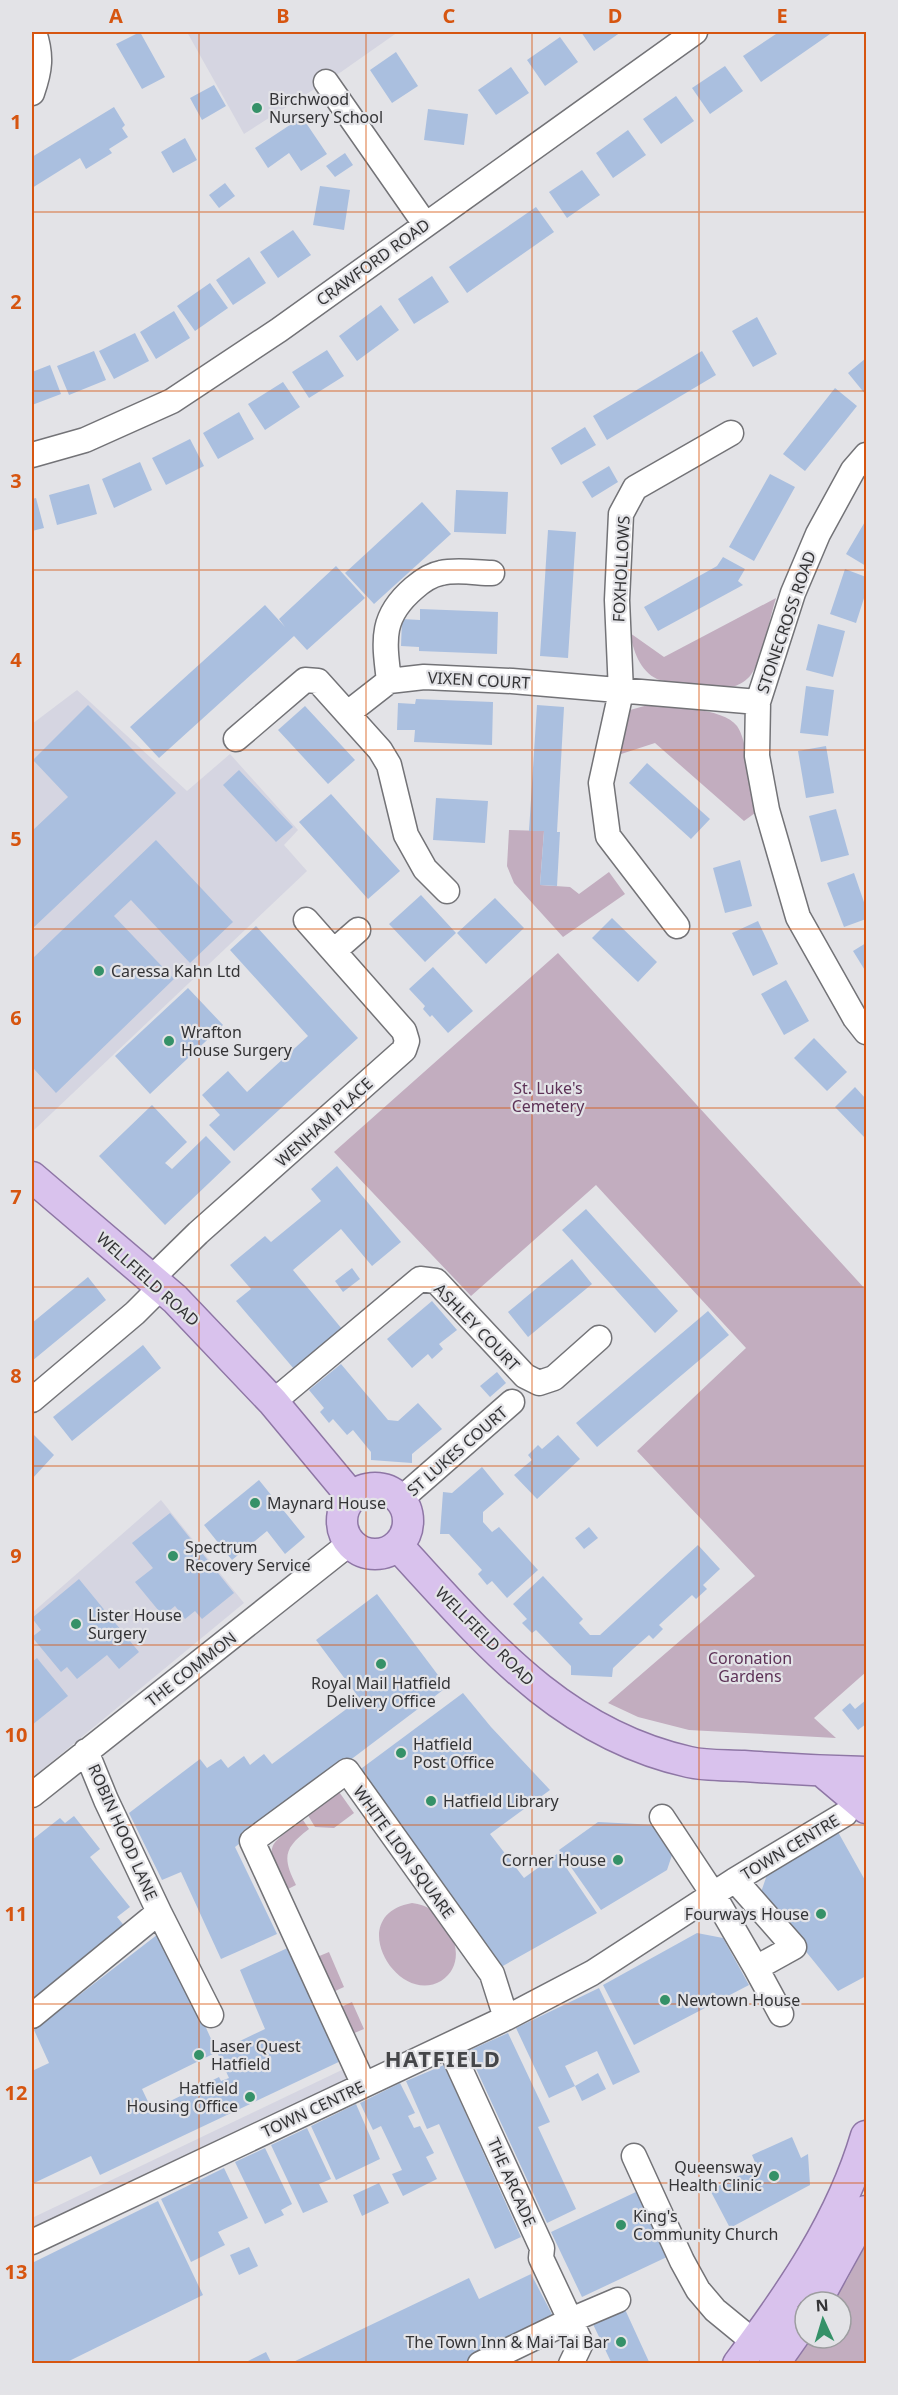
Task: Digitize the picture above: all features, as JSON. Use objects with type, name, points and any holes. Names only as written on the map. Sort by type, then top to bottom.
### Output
[{"type":"main road","name":"WELLFIELD ROAD","points":[[32,1177],[182,1307],[273,1402],[352,1497]]},
{"type":"main road","points":[[368,1488],[390,1490],[401,1499],[408,1514],[406,1535],[398,1546],[383,1554],[364,1553],[350,1543],[342,1528],[342,1512],[352,1497],[368,1488]]},
{"type":"main road","name":"WELLFIELD ROAD","points":[[398,1546],[477,1632],[526,1679],[586,1722],[634,1746],[691,1762],[867,1772]]},
{"type":"main road","points":[[822,1771],[856,1811]]},
{"type":"main road","points":[[755,2356],[825,2236],[847,2190],[867,2136]]},
{"type":"main road","points":[[823,2290],[867,2211]]},
{"type":"main road","points":[[755,2356],[793,2329]]},
{"type":"street","points":[[32,93],[40,70],[38,42],[34,32]]},
{"type":"street","name":"CRAWFORD ROAD","points":[[32,456],[85,440],[172,401],[279,330],[695,32]]},
{"type":"street","points":[[326,82],[425,224]]},
{"type":"street","name":"FOXHOLLOWS","points":[[677,926],[608,837],[601,783],[621,692],[617,600],[621,514],[635,488],[731,433]]},
{"type":"street","name":"STONECROSS ROAD","points":[[867,455],[853,470],[818,534],[793,593],[758,702],[757,756],[767,810],[798,917],[855,1018],[867,1032]]},
{"type":"street","points":[[348,713],[389,681],[385,649],[389,615],[402,598],[426,578],[442,572],[492,573]]},
{"type":"street","name":"VIXEN COURT","points":[[389,681],[435,677],[512,681],[621,692]]},
{"type":"street","points":[[236,739],[305,680],[318,681],[381,750],[389,765],[406,835],[425,869],[447,891]]},
{"type":"street","points":[[621,692],[758,702]]},
{"type":"street","name":"WENHAM PLACE","points":[[32,1400],[135,1313],[155,1284],[198,1233],[404,1050],[408,1041],[404,1032],[306,920]]},
{"type":"street","points":[[334,951],[358,930]]},
{"type":"street","name":"ASHLEY COURT","points":[[273,1402],[420,1280],[436,1281],[525,1376],[539,1383],[554,1378],[600,1338]]},
{"type":"street","name":"ST LUKES COURT","points":[[401,1499],[512,1402]]},
{"type":"street","name":"THE COMMON","points":[[32,1795],[350,1543]]},
{"type":"street","name":"ROBIN HOOD LANE","points":[[86,1751],[106,1800],[159,1912],[211,2015]]},
{"type":"street","name":"WHITE LION SQUARE","points":[[364,2085],[252,1841],[347,1771],[492,1974],[506,2018]]},
{"type":"street","name":"TOWN CENTRE","points":[[32,2242],[506,2018],[592,1973],[735,1880],[856,1811]]},
{"type":"street","points":[[662,1817],[713,1894],[781,2014]]},
{"type":"street","name":"TOWN CENTRE","points":[[735,1880],[794,1947],[756,1968]]},
{"type":"street","name":"ROBIN HOOD LANE","points":[[32,2016],[159,1912]]},
{"type":"street","name":"THE ARCADE","points":[[449,2045],[542,2248],[541,2258],[581,2343],[571,2364]]},
{"type":"street","points":[[634,2156],[682,2261],[698,2290],[755,2356]]},
{"type":"street","points":[[480,2364],[618,2300]]},
{"type":"street","points":[[522,2364],[526,2354],[532,2348],[556,2336],[571,2322]]},
{"type":"shaded area","name":"Birchwood Nursery School","points":[[187,32],[398,32],[341,72],[244,134]]},
{"type":"shaded area","points":[[77,690],[187,791],[230,754],[298,830],[284,845],[307,871],[33,1131],[32,724]]},
{"type":"shaded area","points":[[161,1500],[244,1603],[32,1778],[32,1613]]},
{"type":"shaded area","points":[[348,2067],[361,2095],[32,2252],[32,2218]]},
{"type":"green space","points":[[776,598],[754,670],[747,679],[737,685],[696,685],[657,679],[646,671],[635,653],[630,633],[664,657]]},
{"type":"green space","points":[[648,705],[708,712],[720,715],[737,726],[747,755],[755,813],[744,821],[655,743],[618,755],[624,723],[630,710]]},
{"type":"green space","points":[[509,830],[544,831],[540,885],[570,887],[579,894],[609,872],[625,894],[563,937],[514,883],[507,866]]},
{"type":"green space","name":"St. Luke's Cemetery","points":[[558,953],[866,1290],[866,1672],[814,1718],[836,1738],[689,1730],[638,1717],[608,1703],[755,1576],[637,1451],[746,1348],[596,1185],[471,1296],[334,1152]]},
{"type":"green space","points":[[337,1789],[354,1813],[334,1828],[315,1827],[306,1812]]},
{"type":"green space","points":[[303,1820],[309,1829],[294,1842],[287,1860],[296,1885],[286,1890],[272,1856],[272,1849],[280,1837]]},
{"type":"green space","points":[[412,1903],[433,1911],[447,1926],[455,1945],[454,1965],[449,1974],[441,1981],[424,1986],[408,1981],[394,1971],[384,1956],[379,1940],[381,1924],[392,1911]]},
{"type":"green space","points":[[329,1952],[344,1987],[333,1992],[317,1957]]},
{"type":"green space","points":[[352,2002],[364,2029],[352,2034],[341,2007]]},
{"type":"green space","points":[[866,2244],[866,2363],[786,2364],[796,2350],[853,2350],[853,2290],[840,2290]]},
{"type":"building","points":[[140,32],[165,77],[142,89],[116,44]]},
{"type":"building","points":[[581,32],[621,32],[594,51]]},
{"type":"building","points":[[779,32],[833,32],[761,82],[743,56]]},
{"type":"building","points":[[560,37],[578,62],[545,86],[527,60]]},
{"type":"building","points":[[396,52],[418,86],[392,103],[370,70]]},
{"type":"building","points":[[725,66],[743,91],[710,114],[692,88]]},
{"type":"building","points":[[511,67],[529,93],[496,115],[478,90]]},
{"type":"building","points":[[214,85],[226,106],[202,120],[190,98]]},
{"type":"building","points":[[676,96],[694,121],[661,144],[643,119]]},
{"type":"building","points":[[114,107],[125,125],[122,128],[128,137],[109,149],[112,153],[86,169],[80,158],[32,188],[32,157]]},
{"type":"building","points":[[428,109],[468,114],[464,145],[424,140]]},
{"type":"building","points":[[302,117],[327,154],[301,171],[289,153],[268,168],[255,148]]},
{"type":"building","points":[[628,130],[646,155],[613,178],[596,153]]},
{"type":"building","points":[[185,138],[197,160],[173,173],[161,152]]},
{"type":"building","points":[[345,153],[353,165],[335,177],[326,166]]},
{"type":"building","points":[[582,170],[600,195],[567,218],[549,192]]},
{"type":"building","points":[[225,183],[235,196],[219,208],[209,195]]},
{"type":"building","points":[[320,186],[350,190],[344,230],[313,225]]},
{"type":"building","points":[[536,207],[554,232],[467,293],[449,267]]},
{"type":"building","points":[[293,230],[311,255],[278,278],[260,252]]},
{"type":"building","points":[[249,257],[266,283],[233,305],[216,280]]},
{"type":"building","points":[[432,276],[449,302],[414,324],[398,299]]},
{"type":"building","points":[[210,283],[228,308],[195,331],[177,306]]},
{"type":"building","points":[[381,305],[399,330],[357,361],[339,336]]},
{"type":"building","points":[[174,311],[190,338],[156,359],[140,332]]},
{"type":"building","points":[[757,317],[777,354],[753,367],[732,331]]},
{"type":"building","points":[[135,333],[149,361],[114,379],[99,351]]},
{"type":"building","points":[[327,350],[344,376],[309,398],[292,372]]},
{"type":"building","points":[[94,351],[106,380],[69,395],[57,366]]},
{"type":"building","points":[[702,351],[716,375],[607,440],[593,416]]},
{"type":"building","points":[[866,358],[866,395],[848,373]]},
{"type":"building","points":[[50,365],[61,394],[32,405],[32,372]]},
{"type":"building","points":[[283,382],[300,407],[265,430],[248,404]]},
{"type":"building","points":[[835,388],[857,406],[805,471],[783,454]]},
{"type":"building","points":[[239,412],[254,439],[218,459],[203,433]]},
{"type":"building","points":[[585,427],[596,445],[561,465],[551,448]]},
{"type":"building","points":[[190,439],[204,466],[166,485],[152,458]]},
{"type":"building","points":[[140,462],[152,490],[114,508],[102,479]]},
{"type":"building","points":[[609,466],[618,482],[592,498],[582,482]]},
{"type":"building","points":[[770,474],[795,487],[754,561],[729,547]]},
{"type":"building","points":[[89,484],[97,514],[57,525],[49,495]]},
{"type":"building","points":[[456,490],[508,492],[506,534],[454,532]]},
{"type":"building","points":[[36,498],[44,528],[32,531],[32,499]]},
{"type":"building","points":[[422,502],[451,534],[374,604],[345,573]]},
{"type":"building","points":[[866,520],[866,566],[846,554]]},
{"type":"building","points":[[548,530],[576,532],[568,658],[540,656]]},
{"type":"building","points":[[723,557],[745,569],[738,581],[743,585],[658,631],[644,607],[717,566]]},
{"type":"building","points":[[336,566],[365,598],[307,650],[294,636],[159,758],[130,727],[265,605],[285,627],[279,619]]},
{"type":"building","points":[[845,569],[866,577],[866,592],[856,623],[830,614]]},
{"type":"building","points":[[420,609],[498,612],[497,654],[419,651],[419,647],[401,646],[402,619],[420,620]]},
{"type":"building","points":[[818,624],[845,631],[833,677],[806,670]]},
{"type":"building","points":[[806,686],[834,690],[828,736],[800,733]]},
{"type":"building","points":[[416,699],[493,702],[492,745],[414,742],[415,730],[397,730],[398,703],[415,704]]},
{"type":"building","points":[[88,705],[176,793],[32,929],[32,831],[68,797],[33,760]]},
{"type":"building","points":[[537,705],[564,707],[557,832],[560,832],[557,886],[540,885],[544,831],[529,831]]},
{"type":"building","points":[[305,706],[355,760],[328,784],[278,730]]},
{"type":"building","points":[[826,746],[834,793],[806,798],[798,751]]},
{"type":"building","points":[[647,763],[710,819],[691,839],[629,783]]},
{"type":"building","points":[[239,770],[293,827],[276,842],[223,785]]},
{"type":"building","points":[[331,794],[400,871],[368,899],[299,822]]},
{"type":"building","points":[[436,798],[488,801],[485,843],[433,840]]},
{"type":"building","points":[[836,809],[849,855],[821,862],[809,816]]},
{"type":"building","name":"Caressa Kahn Ltd","points":[[156,840],[233,922],[190,963],[131,900],[114,916],[174,979],[56,1093],[34,1069],[32,1072],[32,959]]},
{"type":"building","points":[[740,860],[752,906],[725,913],[713,868]]},
{"type":"building","points":[[854,873],[866,908],[866,919],[844,927],[827,883]]},
{"type":"building","points":[[421,895],[456,933],[425,962],[389,924]]},
{"type":"building","points":[[495,898],[524,928],[486,964],[457,933]]},
{"type":"building","points":[[612,918],[657,962],[638,982],[592,938]]},
{"type":"building","points":[[758,921],[778,964],[753,976],[732,933]]},
{"type":"building","points":[[256,926],[358,1038],[234,1151],[209,1125],[220,1115],[202,1095],[228,1071],[247,1092],[308,1036],[230,950]]},
{"type":"building","points":[[866,943],[866,972],[853,951]]},
{"type":"building","points":[[433,967],[473,1011],[448,1033],[432,1015],[430,1017],[423,1009],[425,1006],[409,989]]},
{"type":"building","points":[[786,980],[809,1021],[784,1035],[761,994]]},
{"type":"building","name":"Wrafton House Surgery","points":[[188,988],[223,1025],[150,1094],[115,1056]]},
{"type":"building","points":[[814,1038],[847,1072],[827,1091],[794,1058]]},
{"type":"building","points":[[855,1087],[866,1099],[866,1139],[835,1107]]},
{"type":"building","points":[[152,1105],[187,1142],[165,1163],[172,1169],[206,1136],[231,1162],[165,1225],[99,1156]]},
{"type":"building","points":[[337,1166],[401,1242],[372,1266],[341,1229],[293,1270],[342,1329],[294,1369],[236,1301],[251,1289],[230,1265],[265,1236],[271,1242],[321,1201],[311,1189]]},
{"type":"building","points":[[586,1209],[678,1311],[655,1333],[562,1230]]},
{"type":"building","points":[[572,1259],[592,1284],[528,1337],[508,1312]]},
{"type":"building","points":[[352,1268],[360,1279],[343,1292],[335,1281]]},
{"type":"building","points":[[88,1277],[106,1300],[32,1361],[32,1323]]},
{"type":"building","points":[[432,1301],[457,1330],[439,1344],[443,1349],[432,1359],[428,1354],[412,1368],[387,1339]]},
{"type":"building","points":[[708,1311],[729,1335],[597,1447],[576,1423]]},
{"type":"building","points":[[143,1345],[161,1368],[72,1441],[53,1417]]},
{"type":"building","points":[[341,1364],[388,1420],[398,1421],[418,1403],[442,1429],[412,1454],[412,1463],[371,1460],[371,1452],[353,1430],[347,1435],[333,1419],[329,1423],[320,1412],[324,1408],[309,1390]]},
{"type":"building","points":[[497,1372],[506,1383],[490,1397],[480,1386]]},
{"type":"building","points":[[33,1434],[54,1455],[32,1479],[32,1436]]},
{"type":"building","points":[[558,1435],[580,1459],[537,1499],[514,1475],[532,1460],[528,1455],[538,1445],[542,1449]]},
{"type":"building","points":[[482,1467],[504,1494],[483,1512],[483,1522],[492,1532],[499,1527],[538,1570],[507,1598],[492,1581],[487,1585],[478,1574],[482,1570],[449,1534],[440,1534],[443,1492],[452,1493]]},
{"type":"building","name":"Maynard House","points":[[259,1480],[305,1537],[285,1554],[267,1531],[232,1560],[204,1525]]},
{"type":"building","name":"Spectrum Recovery Service","points":[[170,1513],[234,1593],[202,1619],[195,1611],[185,1619],[175,1606],[163,1616],[135,1582],[153,1568],[132,1543]]},
{"type":"building","points":[[589,1527],[598,1538],[584,1549],[575,1538]]},
{"type":"building","points":[[698,1545],[720,1569],[703,1585],[707,1589],[696,1599],[692,1595],[659,1625],[663,1629],[653,1639],[649,1635],[633,1649],[613,1668],[612,1677],[571,1675],[571,1666],[536,1630],[532,1633],[522,1623],[527,1619],[513,1604],[543,1576],[583,1619],[579,1623],[590,1635],[600,1635]]},
{"type":"building","name":"Lister House Surgery","points":[[79,1579],[139,1652],[119,1669],[107,1655],[77,1679],[67,1667],[61,1672],[32,1637],[41,1630],[32,1618]]},
{"type":"building","points":[[377,1594],[447,1687],[235,1847],[277,1934],[221,1959],[181,1872],[162,1880],[129,1813],[200,1759],[207,1768],[221,1759],[228,1768],[244,1756],[250,1765],[264,1754],[272,1764],[360,1699],[316,1640]]},
{"type":"building","points":[[37,1658],[68,1696],[32,1725],[32,1662]]},
{"type":"building","points":[[463,1693],[491,1727],[550,1790],[490,1834],[524,1878],[557,1854],[597,1913],[494,1971],[354,1774]]},
{"type":"building","points":[[866,1700],[866,1724],[858,1730],[842,1710],[850,1703],[855,1709]]},
{"type":"building","points":[[74,1816],[100,1849],[90,1857],[130,1907],[117,1917],[127,1929],[32,2004],[32,1840],[60,1818],[65,1823]]},
{"type":"building","name":"Corner House","points":[[598,1822],[657,1825],[674,1849],[667,1870],[601,1910],[559,1850]]},
{"type":"building","name":"Fourways House","points":[[838,1832],[866,1882],[866,1976],[838,1991],[760,1895],[770,1866]]},
{"type":"building","points":[[162,1931],[217,2052],[265,2029],[240,1970],[294,1945],[345,2059],[100,2175],[91,2156],[32,2184],[32,2071],[49,2063],[34,2030]],"holes":[[[217,2052],[229,2078],[221,2081],[219,2077],[152,2110],[142,2089]]]},
{"type":"building","name":"Newtown House","points":[[697,1933],[723,1938],[749,1985],[634,2045],[603,1985]]},
{"type":"building","points":[[599,1988],[640,2072],[613,2085],[597,2051],[565,2066],[575,2086],[549,2098],[516,2028]]},
{"type":"building","points":[[508,2033],[550,2122],[538,2127],[576,2209],[547,2223],[468,2051]]},
{"type":"building","points":[[444,2065],[521,2237],[495,2249],[439,2124],[427,2129],[406,2081]]},
{"type":"building","points":[[598,2073],[606,2089],[582,2101],[575,2086]]},
{"type":"building","points":[[400,2083],[415,2113],[408,2116],[414,2128],[420,2126],[434,2153],[426,2157],[437,2179],[403,2196],[392,2174],[402,2170],[381,2126],[373,2130],[360,2103]]},
{"type":"building","points":[[356,2104],[380,2159],[336,2180],[311,2126]]},
{"type":"building","points":[[307,2128],[331,2179],[319,2184],[328,2202],[303,2213],[271,2145]]},
{"type":"building","name":"Queensway Health Clinic","points":[[792,2137],[801,2158],[808,2154],[810,2185],[730,2228],[710,2190],[757,2167],[752,2155]]},
{"type":"building","points":[[265,2148],[292,2204],[281,2210],[284,2215],[265,2224],[235,2162]]},
{"type":"building","points":[[224,2168],[248,2218],[218,2232],[225,2245],[191,2262],[161,2199]]},
{"type":"building","points":[[379,2183],[389,2203],[362,2216],[353,2195]]},
{"type":"building","points":[[638,2191],[669,2256],[582,2297],[551,2232]]},
{"type":"building","points":[[158,2201],[203,2295],[63,2364],[32,2364],[32,2263]]},
{"type":"building","points":[[249,2247],[258,2266],[239,2275],[230,2255]]},
{"type":"building","points":[[531,2274],[555,2320],[466,2364],[289,2364],[469,2278],[479,2299]]},
{"type":"building","name":"The Town Inn & Mai Tai Bar","points":[[623,2305],[650,2364],[612,2364],[591,2320]]},
{"type":"building","points":[[266,2352],[272,2364],[242,2364]]},
{"type":"place","name":"Birchwood Nursery School","points":[[257,108]]},
{"type":"place","name":"Caressa Kahn Ltd","points":[[99,971]]},
{"type":"place","name":"Wrafton House Surgery","points":[[169,1041]]},
{"type":"place","name":"Maynard House","points":[[255,1503]]},
{"type":"place","name":"Spectrum Recovery Service","points":[[173,1556]]},
{"type":"place","name":"Lister House Surgery","points":[[76,1624]]},
{"type":"place","name":"Royal Mail Hatfield Delivery Office","points":[[381,1664]]},
{"type":"place","name":"Hatfield Post Office","points":[[401,1753]]},
{"type":"place","name":"Hatfield Library","points":[[431,1801]]},
{"type":"place","name":"Corner House","points":[[618,1860]]},
{"type":"place","name":"Fourways House","points":[[821,1914]]},
{"type":"place","name":"Newtown House","points":[[665,2000]]},
{"type":"place","name":"Laser Quest Hatfield","points":[[199,2055]]},
{"type":"place","name":"Hatfield Housing Office","points":[[250,2097]]},
{"type":"place","name":"Queensway Health Clinic","points":[[774,2176]]},
{"type":"place","name":"King's Community Church","points":[[621,2225]]},
{"type":"place","name":"The Town Inn & Mai Tai Bar","points":[[621,2342]]},
{"type":"district","name":"HATFIELD","points":[[443,2059]]},
{"type":"park label","name":"Coronation Gardens","points":[[750,1667]]}]
